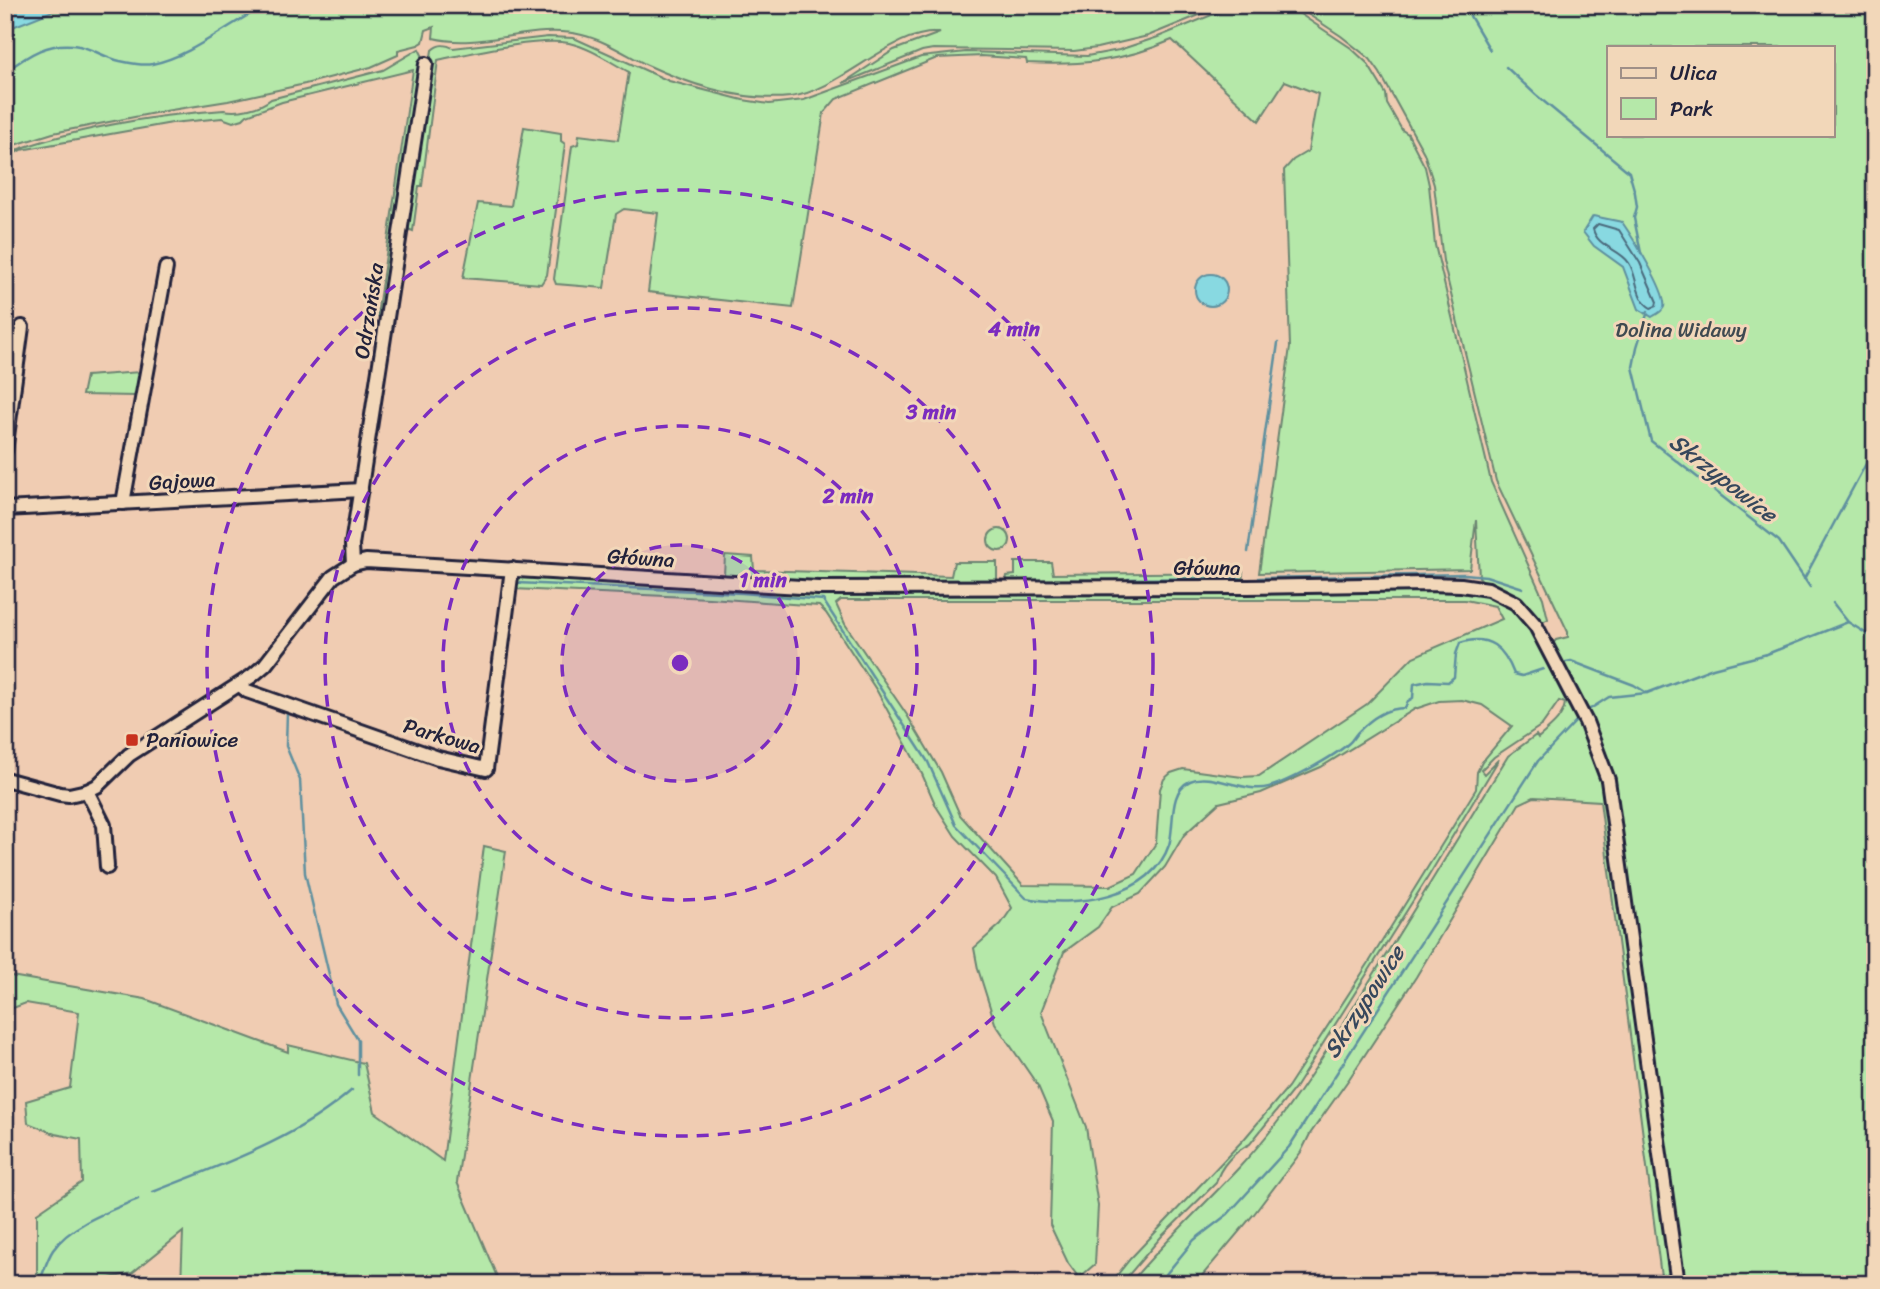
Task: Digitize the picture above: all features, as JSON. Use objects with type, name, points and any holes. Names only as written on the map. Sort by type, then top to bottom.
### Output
[{"type":"street","name":"Odrzańska","points":[[353,564],[352,545],[426,64]]},
{"type":"street","points":[[123,503],[166,268]]},
{"type":"street","points":[[5,451],[22,327]]},
{"type":"street","name":"Gajowa","points":[[5,509],[361,490]]},
{"type":"street","name":"Główna","points":[[353,564],[377,561],[871,589],[1461,584],[1488,589],[1502,595],[1516,603],[1536,626],[1579,706],[1602,760],[1614,814],[1678,1284]]},
{"type":"street","points":[[5,779],[60,794],[87,791],[97,786],[136,750],[240,685],[265,664],[333,577],[353,564]]},
{"type":"street","name":"Parkowa","points":[[240,685],[247,691],[438,758],[486,769],[512,569]]},
{"type":"street","points":[[87,791],[104,825],[107,867]]},
{"type":"green space","points":[[5,5],[1224,5],[1148,36],[1097,48],[1074,51],[933,49],[843,83],[894,50],[940,33],[922,34],[903,40],[810,92],[772,98],[734,94],[697,85],[582,35],[545,32],[452,41],[433,38],[434,27],[426,30],[423,42],[398,50],[398,55],[371,67],[228,101],[53,133],[5,148]]},
{"type":"green space","points":[[1236,5],[1287,5],[1351,48],[1367,63],[1386,94],[1387,104],[1402,130],[1408,134],[1425,167],[1435,245],[1491,482],[1543,598],[1548,619],[1541,623],[1515,596],[1479,577],[1476,520],[1470,569],[1259,573],[1290,347],[1284,170],[1293,160],[1308,151],[1318,94],[1285,81],[1259,121],[1172,40],[1137,53],[1083,63],[1027,63],[1026,59],[982,56],[937,58],[836,99],[824,113],[793,308],[648,292],[658,213],[624,209],[616,214],[604,288],[556,284],[554,279],[572,146],[578,144],[579,135],[618,140],[629,72],[593,52],[569,43],[523,44],[438,60],[422,186],[419,186],[413,231],[405,228],[432,50],[439,46],[453,48],[548,37],[574,38],[669,81],[769,104],[804,100],[921,57],[966,52],[1087,56],[1119,50]]},
{"type":"green space","name":"Dolina Widawy","points":[[1294,5],[1875,5],[1875,1284],[1689,1284],[1688,1278],[1681,1278],[1668,1166],[1616,800],[1672,1284],[1662,1284],[1600,801],[1534,797],[1519,804],[1416,977],[1310,1134],[1301,1152],[1254,1214],[1195,1284],[1129,1284],[1244,1162],[1279,1120],[1336,1035],[1508,756],[1551,727],[1564,709],[1565,703],[1559,701],[1542,725],[1494,757],[1481,770],[1484,774],[1499,759],[1295,1088],[1250,1144],[1229,1160],[1216,1183],[1161,1237],[1121,1284],[1110,1284],[1130,1259],[1245,1138],[1288,1087],[1476,789],[1477,772],[1482,762],[1512,726],[1482,705],[1462,700],[1439,701],[1415,709],[1321,767],[1261,793],[1219,803],[1184,835],[1165,867],[1140,894],[1112,907],[1098,927],[1064,952],[1041,1012],[1086,1127],[1098,1206],[1095,1264],[1079,1278],[1068,1263],[1050,1225],[1053,1121],[1038,1086],[995,1023],[974,948],[1001,924],[1012,908],[996,878],[955,836],[936,806],[922,774],[877,691],[826,613],[819,606],[514,589],[515,576],[520,575],[791,590],[1459,588],[1492,596],[1523,617],[1577,709],[1583,702],[1552,645],[1556,640],[1568,637],[1568,632],[1496,481],[1443,261],[1434,185],[1424,153],[1370,59]],"holes":[[[841,600],[1465,600],[1495,606],[1502,619],[1413,657],[1367,704],[1259,776],[1242,777],[1183,769],[1171,773],[1164,779],[1160,789],[1156,843],[1136,874],[1110,886],[1023,885],[960,815],[941,772],[907,715],[845,624],[836,604]]]},
{"type":"green space","points":[[419,49],[423,57],[385,315],[377,316],[413,70],[282,102],[233,122],[222,118],[172,123],[21,150],[5,159],[5,154],[30,145],[113,124],[197,112],[249,109],[271,99],[383,70]]},
{"type":"green space","points":[[524,127],[561,133],[561,141],[565,144],[547,275],[541,284],[463,278],[478,203],[511,206]]},
{"type":"green space","points":[[140,372],[135,396],[82,395],[86,376]]},
{"type":"green space","points":[[999,529],[1007,532],[1010,540],[1007,548],[999,551],[991,548],[988,540],[991,532]]},
{"type":"green space","points":[[725,555],[753,557],[754,570],[951,576],[954,562],[997,562],[997,583],[870,586],[727,577],[724,575]]},
{"type":"green space","points":[[1015,562],[1051,562],[1053,574],[1243,572],[1242,583],[1012,585],[1006,581],[1007,576],[1015,575]]},
{"type":"green space","points":[[484,846],[506,851],[457,1182],[500,1284],[181,1284],[183,1232],[132,1273],[83,1284],[37,1282],[37,1213],[82,1182],[81,1139],[55,1134],[28,1123],[26,1101],[70,1088],[79,1012],[26,1003],[5,1011],[5,975],[145,999],[288,1052],[288,1045],[364,1063],[375,1112],[443,1161]]},
{"type":"water","points":[[5,5],[118,5],[65,13],[55,10],[5,30]]},
{"type":"water","points":[[1593,216],[1622,222],[1648,264],[1660,290],[1664,307],[1659,313],[1652,317],[1639,309],[1623,267],[1594,246],[1583,232]]},
{"type":"water","points":[[1211,274],[1222,279],[1227,290],[1222,301],[1211,306],[1200,301],[1195,290],[1200,279]]},
{"type":"waterway","name":"Skrzypowice","points":[[5,72],[40,50],[58,45],[79,46],[120,61],[140,64],[168,60],[268,5]]},
{"type":"waterway","name":"Skrzypowice","points":[[1470,16],[1490,50]]},
{"type":"waterway","name":"Skrzypowice","points":[[1506,67],[1629,172],[1635,193],[1637,207],[1634,218],[1641,253]]},
{"type":"waterway","name":"Skrzypowice","points":[[1648,311],[1633,367],[1651,441],[1779,541],[1810,587]]},
{"type":"waterway","points":[[1248,552],[1278,343]]},
{"type":"waterway","points":[[1804,579],[1875,447]]},
{"type":"waterway","points":[[1259,578],[1465,574],[1486,576],[1523,588]]},
{"type":"waterway","points":[[1128,579],[1240,578]]},
{"type":"waterway","points":[[517,583],[742,593],[823,600],[928,762],[956,825],[1026,898],[1045,901],[1088,900],[1129,888],[1146,877],[1160,863],[1169,845],[1175,801],[1183,786],[1190,781],[1208,779],[1249,788],[1269,787],[1299,774],[1342,749],[1374,718],[1405,708],[1413,698],[1414,684],[1428,681],[1448,682],[1454,677],[1460,643],[1479,640],[1494,645],[1505,657],[1514,674],[1522,676],[1543,669]]},
{"type":"waterway","name":"Skrzypowice","points":[[1833,603],[1848,622],[1875,639]]},
{"type":"waterway","name":"Skrzypowice","points":[[1590,709],[1609,697],[1647,693],[1713,668],[1767,654],[1848,622]]},
{"type":"waterway","points":[[1566,662],[1571,661],[1634,685],[1647,693]]},
{"type":"waterway","points":[[287,712],[286,746],[300,780],[305,873],[336,1004],[358,1040],[358,1075]]},
{"type":"waterway","name":"Skrzypowice","points":[[1158,1284],[1194,1240],[1228,1214],[1289,1147],[1538,761],[1576,721]]},
{"type":"waterway","points":[[153,1192],[232,1161],[282,1137],[330,1108],[352,1090]]},
{"type":"waterway","points":[[40,1281],[53,1250],[70,1233],[92,1219],[138,1199]]},
{"type":"waterway","points":[[1866,1284],[1875,1276]]},
{"type":"place","name":"Paniowice","points":[[132,740]]}]
